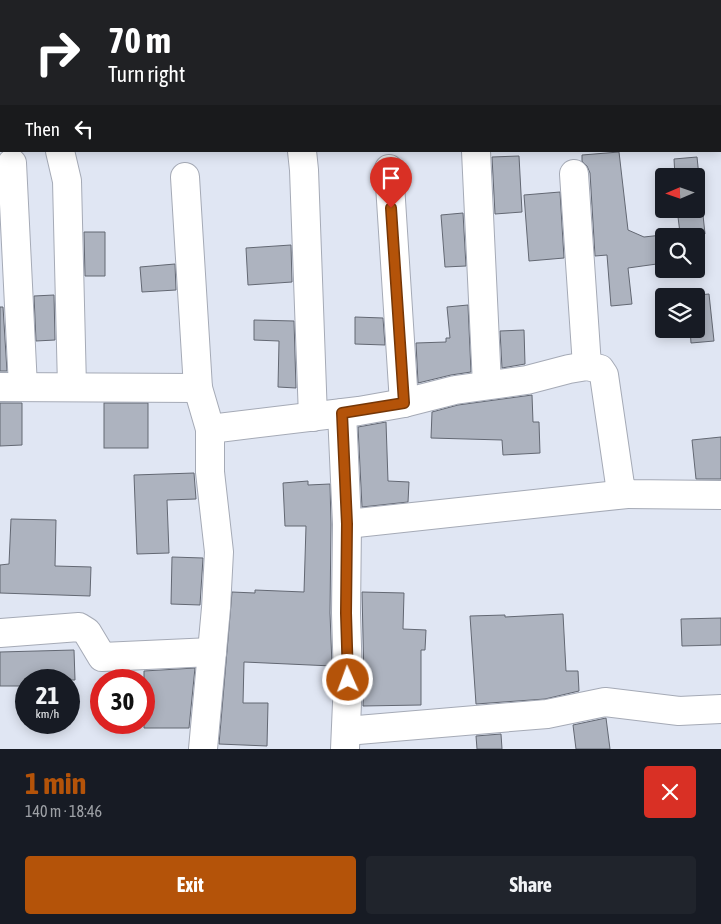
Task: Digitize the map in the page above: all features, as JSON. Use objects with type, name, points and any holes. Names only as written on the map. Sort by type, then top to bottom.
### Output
[{"type":"street","points":[[60,152],[67,181],[72,387]]},
{"type":"street","points":[[302,152],[313,417]]},
{"type":"street","points":[[476,152],[487,384]]},
{"type":"street","points":[[12,163],[11,387],[198,388]]},
{"type":"street","points":[[389,169],[404,403]]},
{"type":"street","points":[[574,174],[587,366]]},
{"type":"street","points":[[185,177],[198,388],[210,429],[210,472],[219,552],[203,749]]},
{"type":"street","points":[[210,429],[313,417],[404,403],[455,390],[487,384],[527,380],[587,366],[600,369],[604,375],[620,485],[627,494]]},
{"type":"street","points":[[342,413],[347,524],[346,613],[348,680],[345,740],[547,714],[605,702],[679,711],[721,710]]},
{"type":"street","points":[[347,524],[627,494],[721,495]]},
{"type":"street","points":[[0,633],[79,628],[86,632],[102,657],[212,652]]},
{"type":"building","points":[[619,152],[628,230],[644,237],[655,236],[655,264],[628,268],[632,304],[611,306],[607,255],[595,256],[590,173],[582,161],[582,155]]},
{"type":"building","points":[[519,156],[522,212],[495,214],[492,157]]},
{"type":"building","points":[[697,157],[698,168],[675,168],[674,159]]},
{"type":"building","points":[[560,192],[564,258],[529,261],[524,195]]},
{"type":"building","points":[[463,213],[466,266],[445,267],[441,215]]},
{"type":"building","points":[[678,218],[703,218],[704,228],[679,228]]},
{"type":"building","points":[[84,232],[105,232],[105,276],[85,276]]},
{"type":"building","points":[[291,245],[292,282],[248,285],[246,248]]},
{"type":"building","points":[[175,264],[176,290],[142,292],[140,267]]},
{"type":"building","points":[[705,294],[709,294],[714,341],[691,343],[691,338],[705,338]]},
{"type":"building","points":[[54,295],[55,340],[36,341],[34,296]]},
{"type":"building","points":[[468,305],[471,372],[418,383],[416,343],[446,342],[446,338],[450,338],[447,307]]},
{"type":"building","points":[[0,307],[3,307],[7,371],[0,371]]},
{"type":"building","points":[[355,317],[383,318],[385,345],[355,344]]},
{"type":"building","points":[[254,320],[294,321],[296,388],[278,387],[279,341],[254,340]]},
{"type":"building","points":[[524,330],[525,364],[502,368],[500,331]]},
{"type":"building","points":[[532,395],[533,422],[539,422],[540,453],[503,455],[502,440],[431,438],[432,412],[458,405]]},
{"type":"building","points":[[0,403],[22,403],[22,445],[0,446]]},
{"type":"building","points":[[104,403],[148,403],[148,448],[104,448]]},
{"type":"building","points":[[386,422],[388,481],[409,482],[408,502],[362,507],[358,427]]},
{"type":"building","points":[[721,437],[721,479],[696,479],[692,440]]},
{"type":"building","points":[[194,473],[196,499],[167,500],[169,553],[137,554],[134,475]]},
{"type":"building","points":[[308,481],[308,485],[330,484],[332,666],[244,662],[243,703],[268,703],[267,746],[219,744],[232,592],[255,593],[255,590],[304,592],[306,526],[285,526],[283,483]]},
{"type":"building","points":[[11,519],[56,520],[55,566],[91,567],[90,596],[0,593],[0,565],[9,564]]},
{"type":"building","points":[[172,557],[203,558],[200,605],[171,604]]},
{"type":"building","points":[[362,592],[404,593],[403,629],[426,630],[425,650],[421,650],[421,705],[363,706]]},
{"type":"building","points":[[563,614],[566,671],[578,671],[579,691],[545,699],[476,704],[470,616],[505,615],[505,617]]},
{"type":"building","points":[[721,618],[721,645],[682,646],[681,619]]},
{"type":"building","points":[[74,650],[75,669],[15,669],[15,686],[0,686],[0,652]]},
{"type":"building","points":[[195,668],[189,728],[155,728],[155,670]]},
{"type":"building","points":[[606,718],[610,749],[576,749],[573,725]]},
{"type":"building","points":[[501,734],[502,749],[477,749],[476,736]]},
{"type":"route","points":[[348,680],[346,613],[347,524],[342,413],[404,403],[391,208]]}]
